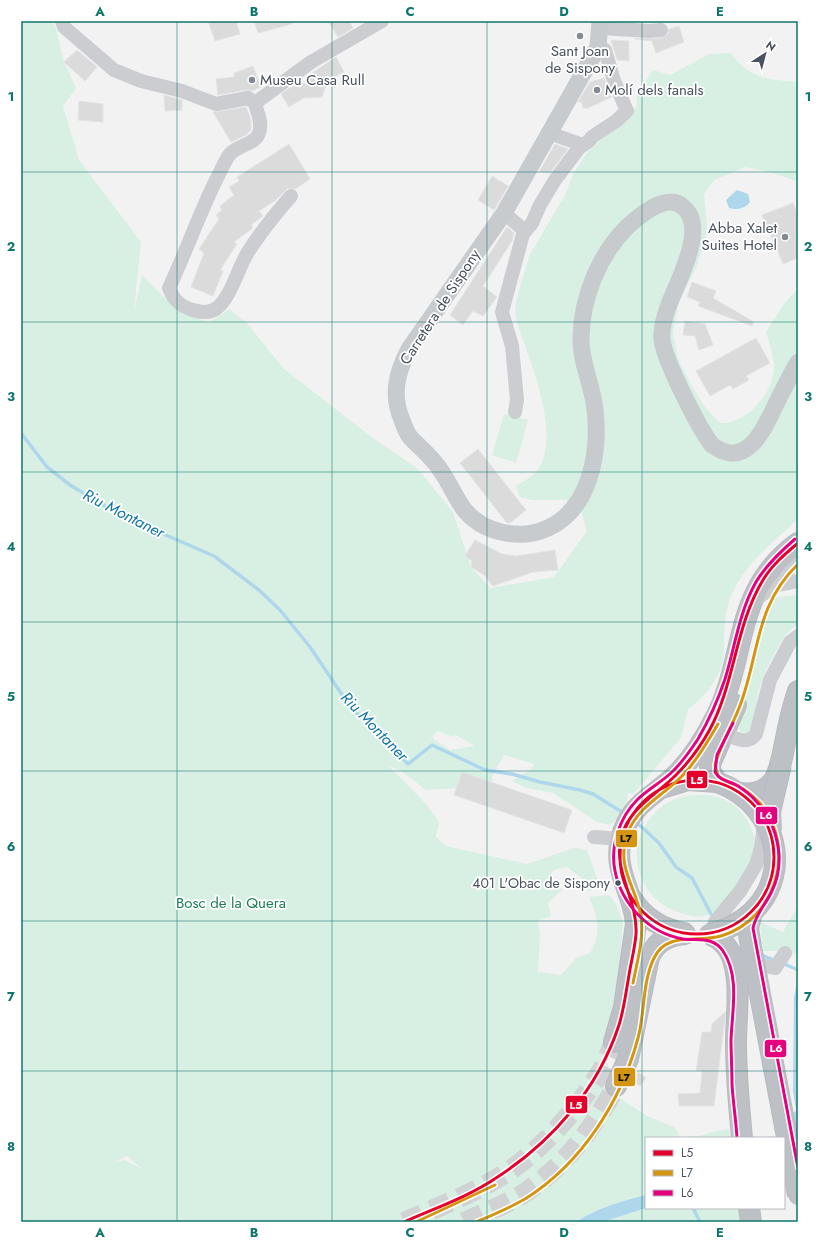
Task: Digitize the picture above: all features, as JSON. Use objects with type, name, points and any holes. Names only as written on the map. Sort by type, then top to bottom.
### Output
[{"type":"highway","points":[[660,789],[685,765],[707,747],[723,733],[739,695],[757,616],[791,566],[776,563],[757,590],[749,605],[723,701],[707,747],[710,771],[717,782]]},
{"type":"highway","points":[[616,1086],[628,1059],[649,957],[653,949],[664,938],[685,934],[709,934],[732,926],[752,912],[764,895],[772,875],[774,854],[770,833],[770,812],[798,691]]},
{"type":"highway","points":[[740,793],[752,794],[760,792],[770,785],[777,776],[781,765]]},
{"type":"highway","points":[[614,1042],[624,1007],[635,943],[636,918],[620,867],[621,839],[626,824],[635,810],[646,798],[660,789],[674,783],[688,780],[717,782],[740,793],[758,810],[770,833]]},
{"type":"highway","points":[[629,894],[637,906],[655,922],[676,932],[685,934]]},
{"type":"highway","points":[[752,912],[748,928],[750,941],[798,1195]]},
{"type":"highway","points":[[709,934],[716,937],[728,948],[735,972],[737,985],[737,1086],[742,1137]]},
{"type":"main road","name":"Carretera de Sispony","points":[[600,24],[598,47],[504,213],[409,349],[398,372],[395,389],[397,409],[408,435],[437,465],[464,509],[483,526],[502,532],[523,535],[545,530],[563,520],[579,500],[588,480],[595,455],[595,409],[584,363],[581,337],[592,280],[611,243],[629,225],[653,207],[664,203],[677,203],[688,211],[692,219],[692,239],[683,270],[665,314],[662,341],[676,377],[712,445],[718,449],[730,453],[742,452],[749,448],[765,426],[798,362]]},
{"type":"street","points":[[62,21],[64,27],[114,70],[141,81],[182,90],[216,104],[248,98],[255,103],[261,125],[259,134],[254,139],[230,154],[198,216],[187,249],[169,288],[175,300],[187,308],[203,312],[216,309],[226,298],[247,253],[264,228],[291,196]]},
{"type":"street","points":[[255,103],[312,62],[382,21]]},
{"type":"street","points":[[600,24],[649,31],[661,30]]},
{"type":"street","points":[[515,412],[517,400],[513,359],[502,312],[525,232],[532,223],[540,205],[555,180],[583,146],[592,137],[616,121],[627,111],[614,81],[605,50],[598,47]]},
{"type":"street","points":[[549,133],[583,146]]},
{"type":"street","points":[[504,213],[525,232]]},
{"type":"street","points":[[749,605],[791,566]]},
{"type":"street","points":[[723,733],[742,741],[749,740],[756,734],[770,680],[790,642],[798,636]]},
{"type":"street","points":[[784,953],[775,968],[724,954],[715,946],[711,938],[715,922],[742,890],[756,865],[762,848],[763,825],[772,790],[798,723]]},
{"type":"street","points":[[594,837],[621,839]]},
{"type":"green space","name":"Bosc de la Quera","points":[[21,21],[51,21],[56,28],[64,62],[76,88],[63,106],[79,160],[141,242],[134,311],[142,275],[175,308],[209,323],[229,309],[247,323],[284,369],[373,438],[418,469],[453,512],[471,567],[490,588],[554,577],[587,531],[581,510],[565,500],[532,500],[520,497],[516,486],[536,472],[544,457],[547,439],[542,398],[517,323],[515,312],[516,301],[529,256],[565,195],[573,174],[586,154],[637,106],[637,94],[653,70],[670,75],[709,54],[731,53],[738,62],[752,73],[769,79],[798,82],[798,182],[777,174],[746,167],[714,180],[704,194],[707,224],[706,236],[697,266],[679,302],[673,332],[678,359],[704,406],[720,423],[730,422],[740,418],[758,404],[770,386],[774,365],[766,332],[784,304],[798,288],[798,519],[752,563],[732,594],[727,608],[724,629],[724,651],[721,668],[713,684],[702,698],[688,709],[681,738],[633,794],[628,793],[627,802],[623,811],[610,825],[597,822],[553,793],[526,788],[512,781],[531,769],[534,764],[504,755],[492,777],[493,786],[426,790],[404,773],[388,765],[427,805],[439,822],[436,837],[446,846],[527,864],[574,848],[587,850],[601,889],[588,891],[584,880],[567,867],[554,870],[549,877],[562,890],[548,903],[551,916],[538,921],[540,935],[538,972],[561,975],[576,958],[590,953],[596,938],[597,925],[595,912],[589,897],[609,895],[616,904],[623,922],[619,979],[613,1003],[605,1051],[610,1076],[607,1090],[649,1117],[674,1127],[679,1134],[678,1137],[645,1137],[645,1195],[591,1213],[576,1222],[21,1222]],"holes":[[[437,731],[454,737],[456,735],[475,746],[450,750],[432,738]],[[127,1156],[142,1169],[125,1160],[113,1163]]]},
{"type":"green space","points":[[504,414],[528,420],[516,463],[492,455]]},
{"type":"green space","points":[[798,595],[798,625],[792,628],[786,635],[768,666],[758,692],[755,719],[751,729],[748,733],[741,732],[736,725],[745,702],[763,621],[776,597]]},
{"type":"green space","points":[[706,795],[718,797],[728,802],[744,815],[753,834],[758,856],[718,910],[706,916],[693,916],[666,907],[655,898],[645,886],[640,873],[637,858],[638,844],[643,829],[652,816],[664,805],[681,797]]},
{"type":"green space","points":[[798,905],[798,955],[782,951],[763,951],[760,922],[783,932]]},
{"type":"green space","points":[[729,1129],[730,1137],[692,1137],[697,1136]]},
{"type":"green space","points":[[645,1208],[738,1209],[740,1222],[603,1222]]},
{"type":"water","points":[[737,190],[748,194],[750,202],[741,208],[729,208],[726,200]]},
{"type":"water","points":[[798,977],[798,1123],[793,1092],[794,997]]},
{"type":"water","points":[[645,1195],[645,1208],[603,1222],[576,1222],[601,1209]]},
{"type":"pier","points":[[791,1081],[798,1125],[796,1124],[791,1092]]},
{"type":"building","points":[[208,21],[236,21],[240,34],[215,41]]},
{"type":"building","points":[[254,21],[292,21],[292,24],[258,33]]},
{"type":"building","points":[[328,21],[349,21],[353,28],[338,37]]},
{"type":"building","points":[[679,26],[684,42],[656,53],[652,41],[634,39],[662,38],[668,34],[669,29]]},
{"type":"building","points":[[611,40],[629,41],[629,61],[617,60]]},
{"type":"building","points":[[77,50],[97,67],[85,81],[64,62]]},
{"type":"building","points":[[336,57],[344,72],[327,81],[322,97],[304,98],[289,107],[281,94],[298,82],[309,85],[306,77]]},
{"type":"building","points":[[253,66],[261,87],[252,91],[246,90],[218,95],[216,79],[234,77],[234,73]]},
{"type":"building","name":"Molí dels fanals","points":[[604,78],[612,97],[588,108],[583,108],[582,102],[578,102],[590,82]]},
{"type":"building","points":[[164,95],[182,100],[182,110],[165,111]]},
{"type":"building","points":[[79,101],[103,104],[103,122],[78,120]]},
{"type":"building","points":[[246,107],[251,120],[251,130],[246,135],[231,142],[213,112]]},
{"type":"building","points":[[289,144],[310,179],[295,189],[288,188],[276,200],[259,211],[263,216],[251,225],[253,228],[234,242],[237,244],[220,270],[223,271],[213,296],[191,287],[204,253],[199,249],[219,219],[216,215],[222,210],[220,206],[234,195],[229,187],[239,181],[237,177]]},
{"type":"building","points":[[555,144],[568,149],[550,173],[539,172]]},
{"type":"building","points":[[492,176],[508,186],[494,210],[478,200]]},
{"type":"building","name":"Abba Xalet Suites Hotel","points":[[793,203],[798,216],[798,258],[783,264],[762,215]]},
{"type":"building","points":[[507,227],[514,233],[512,241],[483,286],[497,297],[483,316],[473,311],[463,325],[450,315]]},
{"type":"building","points":[[692,282],[716,291],[713,298],[754,322],[752,326],[698,306],[700,302],[687,297]]},
{"type":"building","points":[[685,321],[705,324],[713,345],[699,350],[695,336],[683,335]]},
{"type":"building","points":[[756,338],[770,363],[746,376],[749,380],[733,389],[730,385],[710,396],[696,371]]},
{"type":"building","points":[[478,449],[526,510],[510,523],[507,523],[460,463]]},
{"type":"building","points":[[475,540],[502,554],[516,556],[555,550],[558,570],[533,572],[493,586],[484,575],[471,567],[472,561],[465,556]]},
{"type":"building","points":[[462,772],[572,810],[564,833],[454,795]]},
{"type":"building","points":[[726,1011],[714,1106],[679,1106],[678,1094],[700,1093],[702,1071],[696,1071],[702,1032],[711,1032],[712,1024]]},
{"type":"building","points":[[638,1072],[646,1078],[640,1086],[632,1081]]},
{"type":"waterway","name":"Riu Montaner","points":[[21,433],[47,467],[70,485],[122,516],[214,556],[259,590],[280,610],[310,647],[349,705],[408,764],[432,745],[485,770],[512,774],[593,794],[625,814]]},
{"type":"waterway","name":"Riu Montaner","points":[[635,821],[659,843],[676,867],[692,878],[711,914]]},
{"type":"waterway","name":"Riu Montaner","points":[[764,956],[776,961]]},
{"type":"waterway","name":"Riu Montaner","points":[[782,963],[798,970]]},
{"type":"waterway","points":[[785,1144],[792,1138],[798,1121]]},
{"type":"waterway","points":[[694,1209],[700,1222]]},
{"type":"tunnel","points":[[404,1222],[482,1187],[506,1173],[532,1153],[557,1129],[589,1090],[603,1068],[614,1042]]},
{"type":"tunnel","points":[[464,1222],[516,1198],[552,1172],[587,1132],[598,1117],[616,1086]]},
{"type":"transit line","name":"L6","points":[[737,1137],[732,1084],[731,1051],[734,994],[732,972],[728,961],[723,951],[715,943],[705,940],[683,939],[671,936],[659,931],[639,916],[624,895],[619,883],[615,871],[614,852],[617,833],[625,815],[641,796],[667,777],[675,769],[686,757],[698,739],[710,717],[722,687],[729,667],[741,617],[750,593],[769,564],[795,539]]},
{"type":"transit line","name":"L5","points":[[404,1222],[474,1191],[517,1164],[554,1131],[571,1112],[599,1071],[621,1019],[636,934],[636,922],[620,863],[619,850],[621,838],[625,828],[636,811],[676,775],[706,737],[718,713],[746,616],[754,598],[770,569],[798,543]]},
{"type":"transit line","name":"L7","points":[[476,1222],[525,1199],[545,1185],[581,1150],[596,1129],[610,1108],[631,1062],[640,1028],[647,978],[654,958],[660,950],[667,944],[675,941],[712,938],[721,936],[740,927],[756,914],[768,898],[775,880],[779,860],[777,840],[771,821],[760,803],[753,796],[718,776],[715,765],[742,700],[767,611],[774,595],[784,579],[798,564]]},
{"type":"transit line","name":"L6","points":[[733,723],[717,755],[715,772],[722,779],[735,784],[755,800],[769,820],[778,844],[779,856],[776,881],[771,893],[756,918],[753,928],[798,1168]]},
{"type":"transit line","name":"L7","points":[[633,983],[640,950],[642,925],[638,906],[625,866],[624,856],[628,832],[639,814],[677,781],[689,768],[718,724]]},
{"type":"transit line","name":"L5","points":[[689,780],[705,780],[727,786],[752,802],[768,827],[773,842],[774,857],[773,872],[768,887],[752,912],[740,921],[719,931],[705,934],[689,934],[675,931],[661,925],[648,917],[637,906],[623,879],[620,865],[620,849],[623,835],[629,821],[637,808],[648,797],[675,783],[689,780]]},
{"type":"transit line","name":"L7","points":[[416,1222],[495,1185]]},
{"type":"place","name":"Sant Joan de Sispony","points":[[580,36]]},
{"type":"place","name":"Museu Casa Rull","points":[[252,80]]},
{"type":"place","name":"Molí dels fanals","points":[[597,90]]},
{"type":"place","name":"Abba Xalet Suites Hotel","points":[[785,237]]},
{"type":"place","name":"401 L'Obac de Sispony","points":[[618,883]]}]
